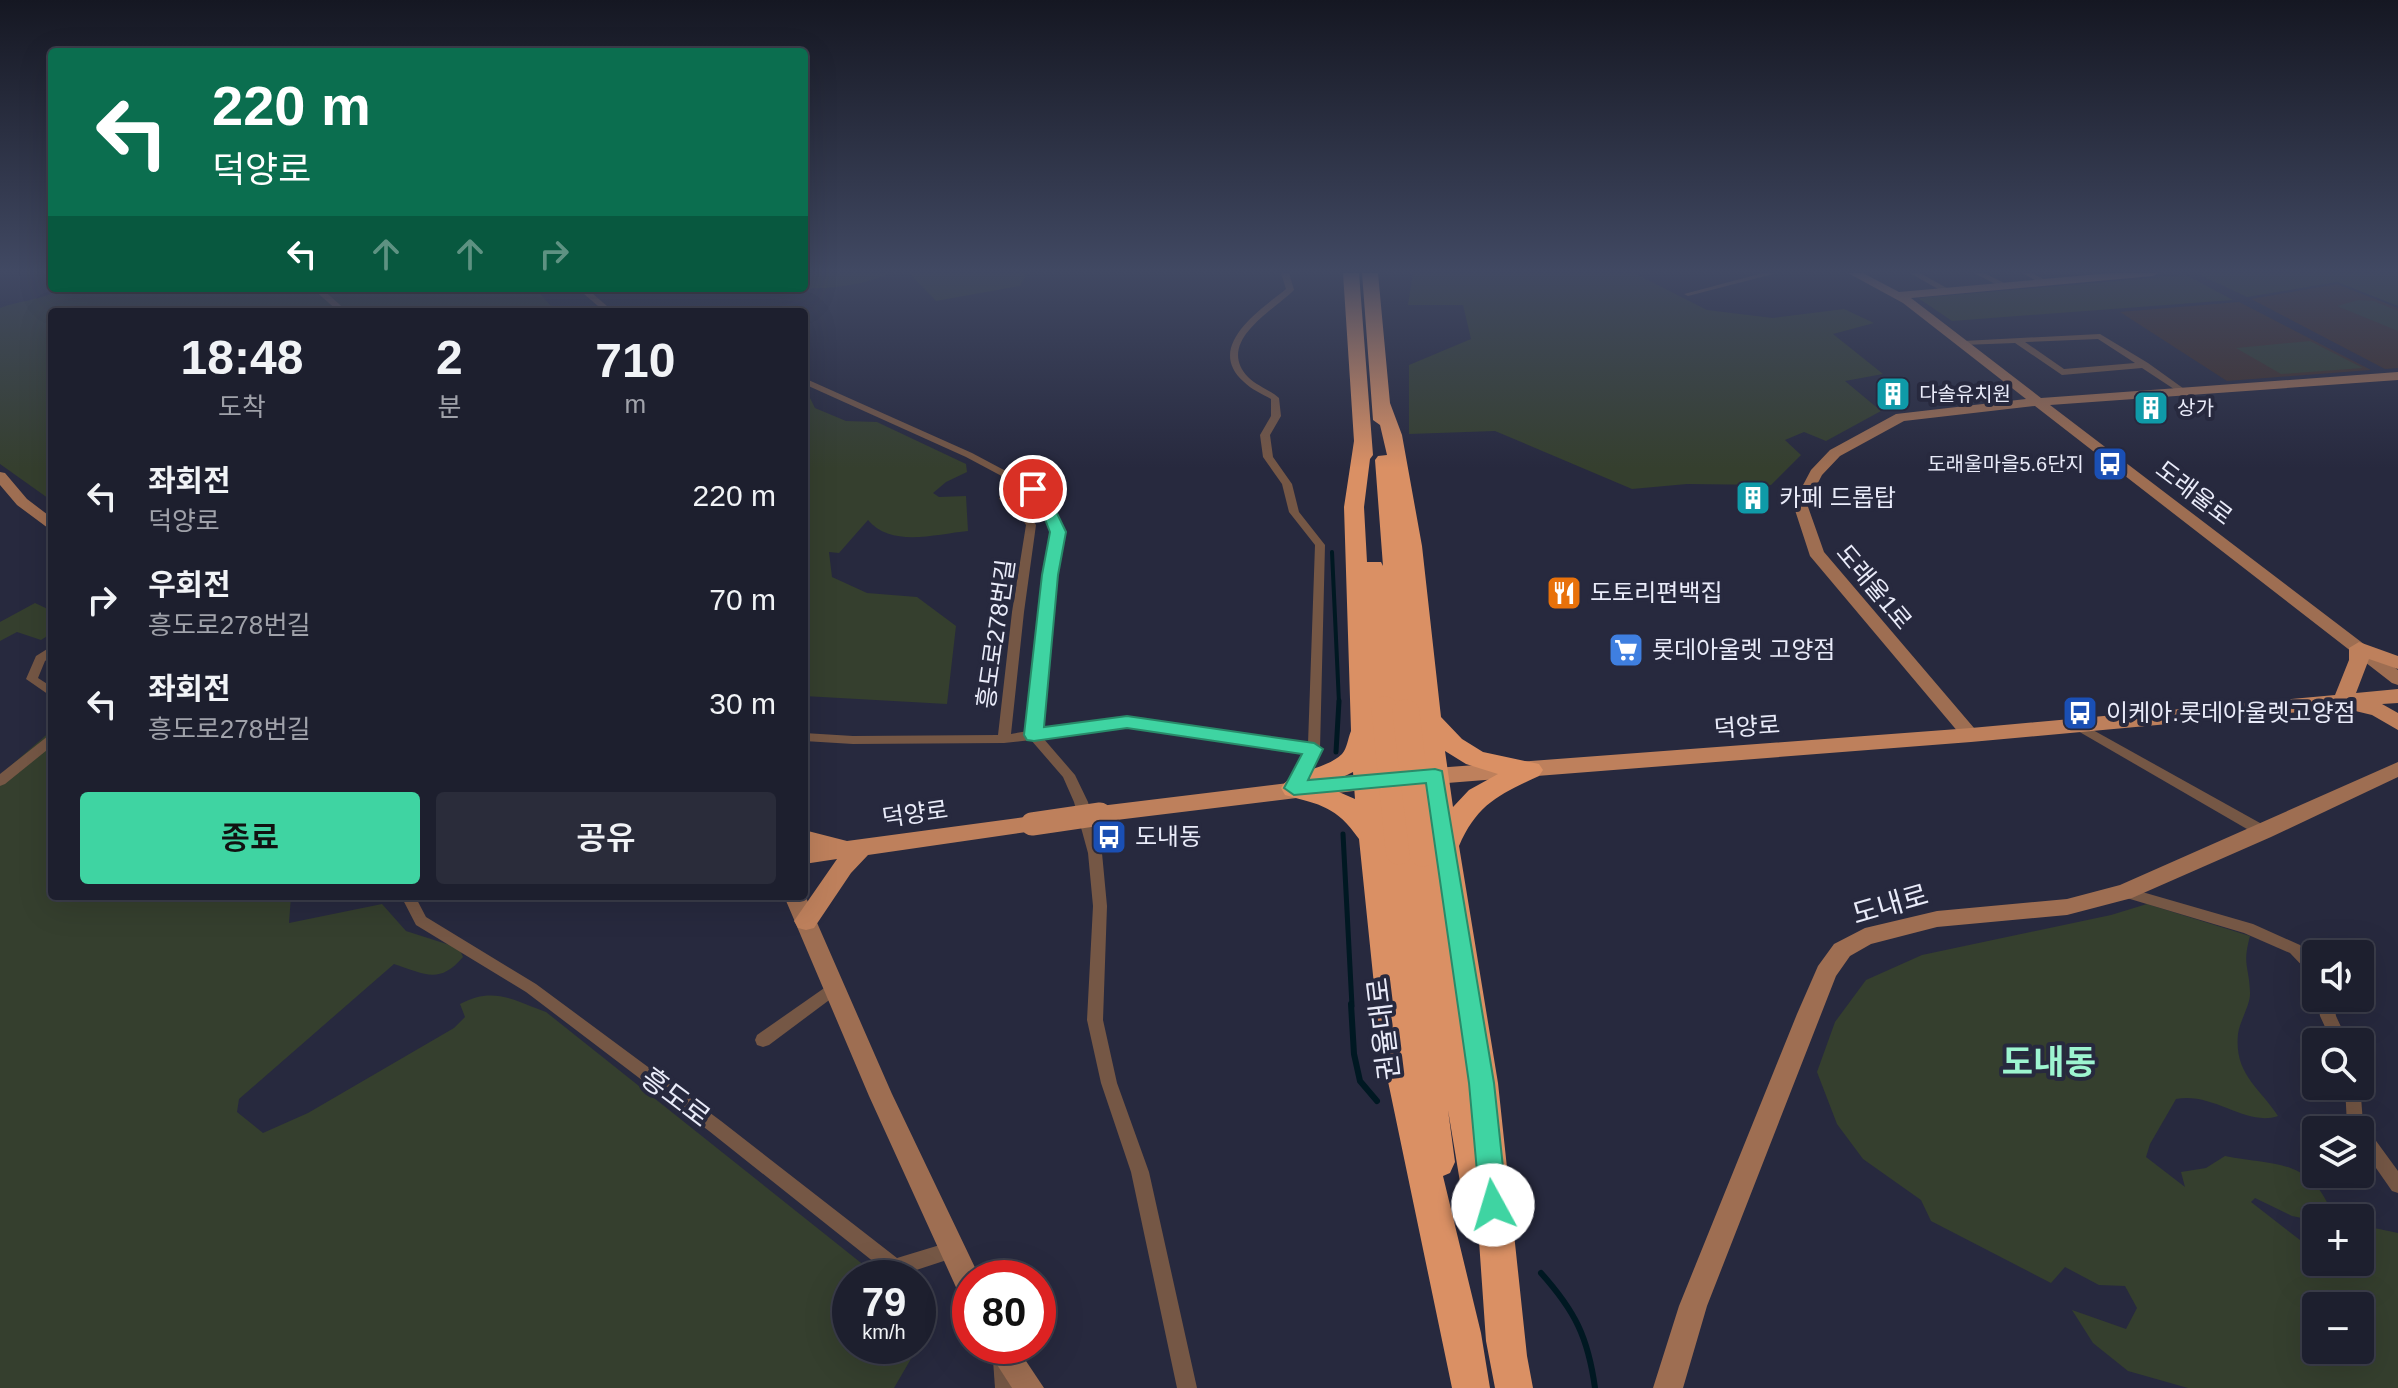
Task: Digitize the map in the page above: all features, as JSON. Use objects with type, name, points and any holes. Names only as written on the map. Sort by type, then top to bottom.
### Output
[{"type":"highway","points":[[1356,338],[1363,441],[1354,507],[1386,716],[1410,848],[1432,927],[1511,1372]]},
{"type":"highway","points":[[1375,338],[1381,404],[1384,746],[1416,745],[1431,721]]},
{"type":"highway","points":[[1381,404],[1393,435],[1402,476],[1435,776],[1410,848]]},
{"type":"highway","points":[[1386,716],[1366,781],[1410,848]]},
{"type":"highway","points":[[1294,788],[1331,774],[1356,757],[1386,716]]},
{"type":"highway","points":[[1431,721],[1447,741],[1484,764],[1530,770]]},
{"type":"highway","points":[[1410,848],[1456,818],[1485,790],[1530,770]]},
{"type":"highway","points":[[1294,788],[1330,795],[1410,848]]},
{"type":"highway","name":"권율대로","points":[[1410,848],[1471,1388]]},
{"type":"main road","points":[[2398,663],[2359,648],[2359,660],[2343,701],[2379,710],[2398,723]]},
{"type":"main road","name":"덕양로","points":[[808,854],[1294,788],[1971,735],[2398,696]]},
{"type":"main road","points":[[808,839],[862,847]]},
{"type":"main road","points":[[806,921],[843,867],[862,847]]},
{"type":"street","points":[[1237,338],[1233,359],[1243,377],[1275,398],[1276,416],[1265,435],[1268,457],[1287,484],[1294,512],[1320,545],[1314,749],[1294,788]]},
{"type":"street","name":"도래울로","points":[[1956,338],[2398,679]]},
{"type":"street","points":[[1963,343],[2071,338]]},
{"type":"street","points":[[2103,338],[2183,391]]},
{"type":"street","points":[[2018,341],[2062,372],[2146,365]]},
{"type":"street","name":"도래울1로","points":[[1971,735],[1816,553],[1800,504],[1816,473],[1835,453],[1901,417],[2040,402],[2398,376]]},
{"type":"street","name":"흥도로278번길","points":[[808,383],[969,455],[1033,489],[1048,508],[1058,532],[1050,575],[1034,735]]},
{"type":"street","points":[[0,476],[22,502],[48,523]]},
{"type":"street","name":"흥도로278번길","points":[[1004,498],[1021,509],[1031,525],[1004,739]]},
{"type":"street","points":[[48,653],[40,659],[32,679],[48,690]]},
{"type":"street","name":"흥도로278번길","points":[[808,737],[1004,739],[1127,722],[1314,749]]},
{"type":"street","points":[[2075,724],[2264,832]]},
{"type":"street","points":[[1034,735],[1069,775],[1081,802],[1095,853],[1100,906],[1095,1020],[1109,1083],[1140,1172],[1187,1388]]},
{"type":"street","points":[[0,781],[48,742]]},
{"type":"street","name":"도내로","points":[[1668,1388],[1693,1306],[1809,1014],[1826,972],[1842,950],[1865,937],[1937,919],[2067,907],[2125,892],[2398,769]]},
{"type":"street","points":[[2125,892],[2248,928],[2295,949],[2302,956]]},
{"type":"street","name":"흥도로","points":[[410,900],[421,921],[531,988],[715,1126],[895,1268],[953,1250]]},
{"type":"street","points":[[797,900],[958,1260]]},
{"type":"street","points":[[763,1040],[835,988]]},
{"type":"street","points":[[2374,1151],[2398,1185]]},
{"type":"street","points":[[1003,1364],[1005,1388]]},
{"type":"street","points":[[1012,1364],[1029,1388]]},
{"type":"shaded area","points":[[2160,338],[2308,338],[2371,370],[2227,381]]},
{"type":"shaded area","points":[[2325,338],[2398,338],[2398,368],[2385,369]]},
{"type":"green space","points":[[0,338],[48,338],[48,498],[0,464]]},
{"type":"green space","points":[[1838,338],[1883,374],[1845,381],[1881,411],[1826,441],[1804,432],[1785,440],[1801,455],[1771,485],[1687,484],[1632,489],[1495,431],[1409,434],[1409,365],[1471,339]]},
{"type":"green space","points":[[2310,341],[2363,368],[2281,374],[2236,348]]},
{"type":"green space","points":[[808,394],[815,408],[846,421],[877,422],[966,464],[967,472],[946,482],[933,493],[939,497],[966,496],[968,531],[901,537],[878,529],[868,520],[839,553],[829,552],[832,577],[867,593],[917,597],[956,626],[947,704],[808,696]]},
{"type":"green space","points":[[35,603],[48,609],[48,636],[41,640],[17,632],[0,641],[0,622]]},
{"type":"green space","points":[[48,733],[48,900],[291,900],[289,923],[382,904],[406,931],[459,948],[463,957],[439,974],[423,974],[394,964],[239,1099],[237,1112],[263,1133],[308,1113],[454,1028],[465,1017],[460,1004],[493,995],[513,999],[546,1012],[857,1260],[832,1260],[832,1364],[908,1364],[894,1388],[0,1388],[0,775]]},
{"type":"green space","points":[[2147,904],[2250,936],[2246,960],[2250,997],[2239,1029],[2238,1048],[2249,1079],[2278,1116],[2254,1117],[2203,1100],[2176,1099],[2150,1144],[2146,1157],[2185,1187],[2181,1172],[2206,1168],[2225,1156],[2275,1164],[2302,1174],[2302,1188],[2317,1188],[2327,1204],[2302,1204],[2302,1218],[2255,1198],[2251,1202],[2302,1241],[2302,1276],[2374,1276],[2374,1228],[2398,1233],[2398,1388],[2188,1388],[2128,1371],[2093,1343],[2072,1310],[2126,1329],[2137,1308],[2125,1286],[2099,1285],[2065,1267],[2051,1283],[1931,1221],[1921,1200],[1863,1159],[1837,1124],[1817,1072],[1835,1022],[1866,980],[1922,955],[2111,915]]},
{"type":"waterway","points":[[1332,552],[1339,702]]},
{"type":"waterway","points":[[1336,752],[1339,702]]},
{"type":"waterway","points":[[1343,834],[1352,1006]]},
{"type":"waterway","points":[[1351,1004],[1354,1054],[1360,1081],[1377,1101]]},
{"type":"waterway","points":[[1541,1273],[1563,1300],[1578,1326],[1595,1388]]},
{"type":"place","name":"다솔유치원","points":[[1893,394]]},
{"type":"place","name":"상가","points":[[2151,408]]},
{"type":"place","name":"도래울마을5.6단지","points":[[2110,464]]},
{"type":"place","name":"카페 드롭탑","points":[[1753,498]]},
{"type":"place","name":"도토리편백집","points":[[1564,593]]},
{"type":"place","name":"롯데아울렛 고양점","points":[[1626,650]]},
{"type":"place","name":"이케아.롯데아울렛고양점","points":[[2080,713]]},
{"type":"place","name":"도내동","points":[[1109,837]]},
{"type":"district","name":"도내동","points":[[2049,1062]]},
{"type":"route","points":[[1033,489],[1048,508],[1058,532],[1050,575],[1034,735],[1127,722],[1314,749],[1294,788],[1435,776],[1482,1083],[1493,1205]]}]
